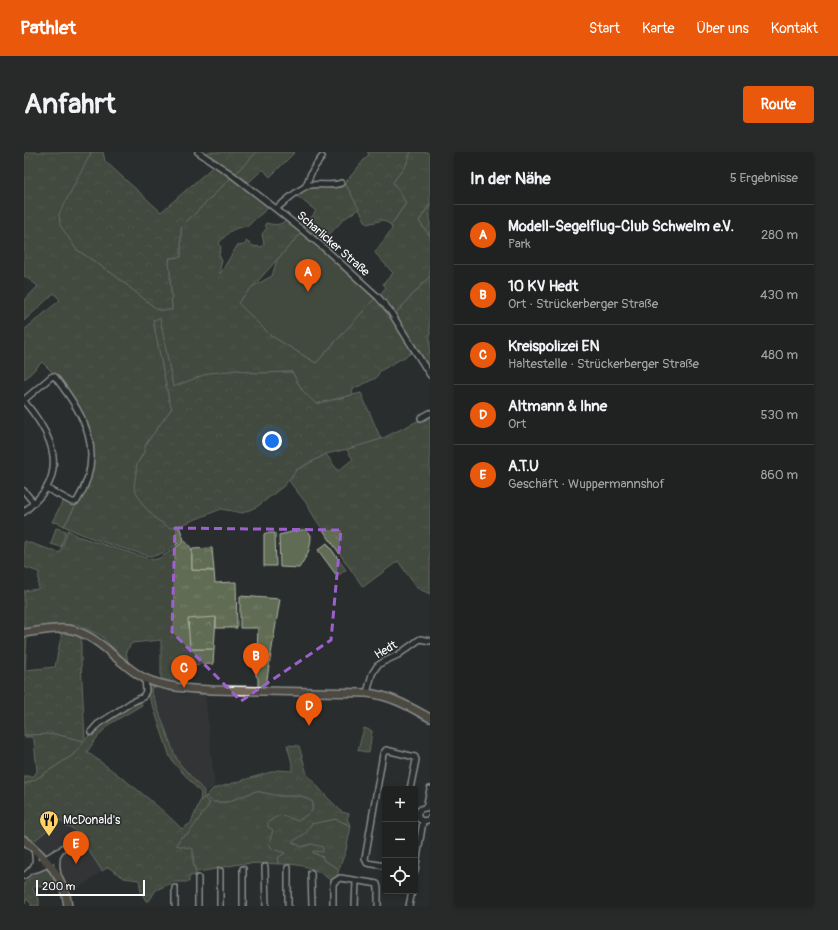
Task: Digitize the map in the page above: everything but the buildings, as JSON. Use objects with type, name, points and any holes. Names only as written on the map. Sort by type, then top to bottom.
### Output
[{"type":"main road","points":[[24,633],[66,629],[80,633],[104,647],[135,672],[145,678],[163,685],[189,689],[377,694],[401,702],[430,718]]},
{"type":"main road","points":[[24,840],[47,861],[58,877],[66,892],[68,906]]},
{"type":"street","name":"Scharlicker Straße","points":[[198,152],[237,179],[276,209],[323,247],[378,297],[387,306],[430,375]]},
{"type":"street","points":[[306,186],[313,169],[322,157]]},
{"type":"street","points":[[276,209],[306,186],[341,183]]},
{"type":"street","points":[[24,512],[40,497],[46,488],[51,477],[53,459],[51,445],[47,435],[40,422],[24,400],[53,376],[79,411],[88,434],[91,454],[90,469],[84,488],[77,501],[72,502],[46,488]]},
{"type":"street","points":[[421,418],[430,413]]},
{"type":"street","points":[[24,491],[34,503]]},
{"type":"street","name":"Hedt","points":[[367,693],[372,674],[377,666],[398,655],[420,639],[430,641]]},
{"type":"street","points":[[91,732],[98,724],[132,702],[143,697],[146,691],[145,678]]},
{"type":"street","points":[[382,865],[368,863],[365,859],[383,754],[385,751],[388,750],[415,757],[416,760],[411,786]]},
{"type":"street","points":[[418,811],[421,808],[428,810],[430,789]]},
{"type":"street","points":[[418,817],[423,821]]},
{"type":"street","points":[[423,821],[430,818]]},
{"type":"street","points":[[417,858],[423,821]]},
{"type":"street","points":[[24,876],[33,868],[47,861],[57,852],[59,853],[78,836]]},
{"type":"street","points":[[33,868],[36,858],[34,848]]},
{"type":"street","points":[[58,877],[56,863],[59,853]]},
{"type":"street","points":[[265,867],[266,906]]},
{"type":"street","points":[[288,868],[288,906]]},
{"type":"street","points":[[243,869],[243,906]]},
{"type":"street","points":[[220,871],[220,906]]},
{"type":"street","points":[[311,873],[312,906]]},
{"type":"street","points":[[198,878],[198,906]]},
{"type":"street","points":[[333,906],[333,885],[334,882],[340,878],[377,884],[378,906]]},
{"type":"street","points":[[355,906],[356,881]]},
{"type":"street","points":[[175,888],[175,906]]},
{"type":"street","points":[[409,906],[411,894]]},
{"type":"highlighted area","points":[[175,528],[341,530],[331,640],[241,701],[172,632]]},
{"type":"shaded area","points":[[153,685],[184,695],[205,693],[215,789],[204,791],[179,763],[151,690]]},
{"type":"shaded area","points":[[59,821],[62,821],[66,826],[71,827],[80,837],[102,871],[73,892],[59,867],[59,861],[51,851],[46,852],[34,841]]},
{"type":"green space","points":[[24,152],[91,153],[76,249],[113,274],[158,310],[172,310],[169,258],[181,257],[181,227],[232,177],[270,206],[248,226],[231,231],[219,243],[221,248],[219,255],[222,261],[220,274],[237,246],[244,245],[246,241],[253,246],[262,247],[264,244],[262,234],[267,228],[265,225],[266,223],[277,224],[282,223],[287,219],[302,232],[238,303],[270,335],[316,363],[375,298],[379,300],[387,309],[413,352],[380,371],[376,378],[353,389],[352,395],[316,404],[302,390],[292,372],[256,373],[238,370],[173,387],[160,319],[153,320],[169,400],[172,408],[146,444],[144,452],[137,464],[170,528],[179,526],[184,540],[158,555],[149,556],[95,539],[64,526],[86,488],[91,439],[85,419],[56,376],[42,362],[24,380],[24,330],[60,300],[54,293],[24,321],[24,301],[38,286],[24,276]]},
{"type":"green space","points":[[90,152],[103,152],[105,161],[161,212],[217,163],[205,155],[207,152],[257,152],[181,227],[181,257],[169,258],[172,310],[158,310],[113,274],[76,249],[60,225],[59,214],[91,153]]},
{"type":"green space","points":[[257,152],[295,152],[270,177],[263,169],[247,184],[234,174]]},
{"type":"green space","points":[[367,152],[411,152],[406,165],[393,182],[406,203],[391,225],[383,220],[367,224],[345,183],[369,154]]},
{"type":"green space","points":[[411,152],[430,152],[430,204],[419,221],[430,236],[430,276],[395,314],[379,296],[386,287],[383,284],[393,273],[375,252],[392,229],[391,225],[406,203],[393,182],[406,165]]},
{"type":"green space","points":[[345,183],[360,208],[344,219],[321,243],[303,228],[316,211],[296,195],[307,187],[315,185],[342,185]]},
{"type":"green space","points":[[430,204],[430,236],[419,221]]},
{"type":"green space","points":[[302,232],[323,249],[375,298],[316,363],[270,335],[238,303],[252,287],[272,276],[277,260]]},
{"type":"green space","points":[[430,276],[430,370],[395,314]]},
{"type":"green space","points":[[160,318],[173,387],[209,373],[238,370],[256,373],[292,372],[302,390],[316,404],[361,393],[381,439],[326,454],[296,470],[285,485],[258,506],[243,513],[221,509],[179,526],[170,528],[156,519],[143,505],[134,488],[137,464],[144,452],[146,444],[172,408],[169,400],[153,320]]},
{"type":"green space","points":[[430,415],[430,594],[417,588],[398,561],[363,587],[316,520],[306,503],[289,481],[296,470],[326,454],[338,471],[353,459],[346,449],[381,439]]},
{"type":"green space","points":[[64,499],[76,505],[64,526],[59,523],[52,522]]},
{"type":"green space","points":[[56,528],[66,531],[61,547],[51,544]]},
{"type":"green space","points":[[305,529],[311,535],[310,545],[299,568],[280,567],[279,535]]},
{"type":"green space","points":[[68,530],[77,536],[153,560],[160,558],[185,541],[192,549],[192,570],[214,571],[215,583],[236,582],[237,628],[216,628],[216,618],[190,649],[214,649],[213,664],[181,665],[182,684],[161,679],[161,640],[132,643],[126,651],[128,663],[101,636],[79,625],[56,625],[24,629],[24,591],[38,589],[39,572],[24,567],[24,541],[60,553]]},
{"type":"green space","points":[[275,533],[276,566],[264,566],[264,534]]},
{"type":"green space","points":[[327,543],[346,570],[337,576],[318,550]]},
{"type":"green space","points":[[212,548],[214,571],[192,570],[192,549]]},
{"type":"green space","points":[[240,596],[280,599],[266,685],[258,687],[258,678],[256,676],[258,628],[240,628]]},
{"type":"green space","points":[[216,617],[214,649],[190,649],[188,619]]},
{"type":"green space","points":[[62,632],[81,636],[85,740],[98,725],[139,699],[142,705],[108,725],[87,752],[148,798],[182,829],[191,823],[200,801],[204,798],[210,803],[189,833],[181,837],[176,845],[193,849],[193,862],[196,874],[189,877],[189,882],[174,882],[156,890],[149,901],[146,901],[141,892],[139,880],[124,878],[108,867],[102,871],[80,837],[71,827],[66,826],[62,821],[56,823],[34,841],[24,834],[24,785],[73,755],[84,741],[55,734],[24,735],[24,635],[27,635],[25,670],[55,667]]},
{"type":"green space","points":[[146,681],[153,685],[151,690],[179,763],[204,791],[204,798],[200,801],[201,793],[170,757],[154,709],[146,691]]},
{"type":"green space","points":[[364,728],[372,731],[369,753],[358,750]]},
{"type":"green space","points":[[55,734],[85,741],[73,755],[36,779],[24,784],[24,776],[34,776],[37,771],[34,740],[31,737],[24,737],[24,735]]},
{"type":"green space","points":[[287,745],[299,746],[307,774],[342,812],[349,814],[347,819],[351,826],[336,819],[311,824],[306,833],[292,842],[302,847],[312,844],[323,847],[323,852],[313,851],[313,853],[323,857],[323,860],[339,869],[337,876],[331,881],[313,869],[300,865],[278,864],[278,858],[285,853],[272,849],[269,843],[273,830],[268,827],[268,822],[280,815],[298,821],[312,811],[313,802],[302,796],[279,796],[256,791],[227,802],[213,802],[206,796],[213,789],[278,770],[292,771],[293,767]]},
{"type":"green space","points":[[256,791],[279,796],[302,796],[313,802],[312,811],[298,822],[280,815],[273,829],[285,853],[278,858],[278,864],[240,864],[196,872],[193,862],[194,853],[176,845],[181,837],[189,833],[206,796],[214,802],[227,802]]},
{"type":"green space","points":[[336,819],[351,826],[346,850],[339,869],[323,860],[317,854],[313,854],[312,844],[302,847],[291,842],[306,833],[310,824]]},
{"type":"green space","points":[[46,869],[51,874],[58,887],[43,887],[37,885],[33,888],[35,895],[39,899],[39,906],[31,906],[31,903],[26,899],[24,906],[24,883],[37,873]]},
{"type":"place","name":"Modell-Segelflug-Club Schwelm e.V.","points":[[308,292]]},
{"type":"place","name":"10 KV Hedt","points":[[256,676]]},
{"type":"place","name":"Kreispolizei EN","points":[[184,688]]},
{"type":"place","name":"Altmann & Ihne","points":[[309,726]]},
{"type":"place","name":"McDonald's","points":[[49,837]]},
{"type":"place","name":"A.T.U","points":[[76,864]]}]
